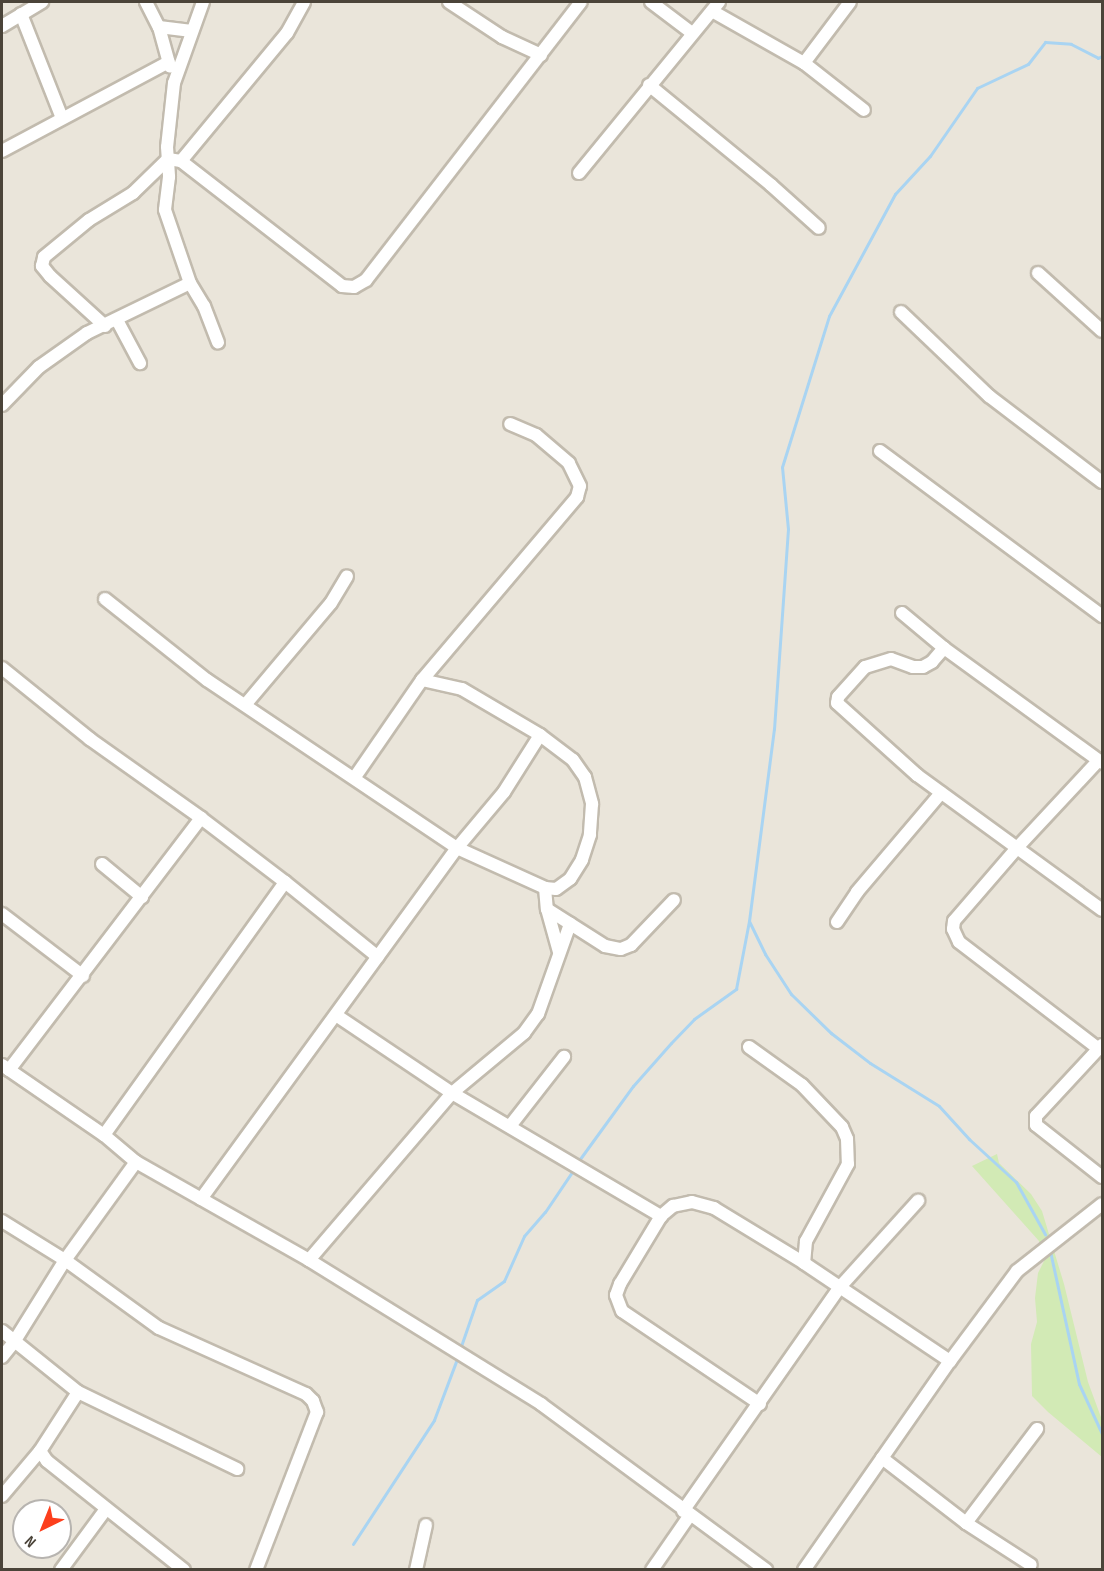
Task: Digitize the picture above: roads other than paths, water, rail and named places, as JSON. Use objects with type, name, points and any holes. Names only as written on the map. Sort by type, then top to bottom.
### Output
[{"type":"street","points":[[2,26],[42,2]]},
{"type":"street","points":[[146,2],[159,27],[174,83],[174,160],[165,210],[190,283],[204,306],[218,342]]},
{"type":"street","points":[[174,83],[203,2]]},
{"type":"street","points":[[105,326],[50,276],[42,266],[45,258],[89,220],[133,193],[174,160],[287,33],[304,2]]},
{"type":"street","points":[[449,2],[502,37],[541,55]]},
{"type":"street","points":[[174,160],[342,286],[354,287],[366,280],[581,2]]},
{"type":"street","points":[[651,2],[692,33]]},
{"type":"street","points":[[804,63],[850,2]]},
{"type":"street","points":[[579,173],[715,6],[804,63],[864,110]]},
{"type":"street","points":[[21,14],[62,118]]},
{"type":"street","points":[[159,27],[192,31]]},
{"type":"street","points":[[2,151],[169,62]]},
{"type":"street","points":[[649,85],[771,185],[819,228]]},
{"type":"street","points":[[1038,273],[1102,331]]},
{"type":"street","points":[[2,405],[39,367],[87,333],[190,283]]},
{"type":"street","points":[[901,312],[989,396],[1102,482]]},
{"type":"street","points":[[117,320],[140,363]]},
{"type":"street","points":[[355,777],[422,680],[577,497],[580,486],[568,463],[536,435],[510,424]]},
{"type":"street","points":[[880,451],[1102,616]]},
{"type":"street","points":[[245,705],[331,603],[347,576]]},
{"type":"street","points":[[105,600],[207,680],[355,777],[457,848],[545,888],[556,889],[570,879],[582,861],[591,835],[592,804],[585,777],[573,760],[540,735],[462,689],[422,680]]},
{"type":"street","points":[[902,613],[944,648],[1100,762],[1017,848],[954,921],[953,929],[959,942],[1101,1047],[1036,1116],[1036,1125],[1102,1177]]},
{"type":"street","points":[[944,648],[932,662],[922,667],[913,667],[891,659],[865,667],[837,697],[837,703],[941,793],[1102,910]]},
{"type":"street","points":[[2,668],[90,739],[201,818],[285,882],[378,957]]},
{"type":"street","points":[[201,1199],[457,848],[504,792],[540,735]]},
{"type":"street","points":[[837,922],[857,892],[941,793]]},
{"type":"street","points":[[201,818],[83,976],[5,1068],[104,1135],[136,1162],[309,1260],[541,1404],[686,1513],[766,1569]]},
{"type":"street","points":[[102,864],[142,897]]},
{"type":"street","points":[[104,1135],[285,882]]},
{"type":"street","points":[[545,888],[547,909],[559,951]]},
{"type":"street","points":[[547,909],[605,946],[621,949],[632,945],[642,936],[674,900]]},
{"type":"street","points":[[2,914],[83,976]]},
{"type":"street","points":[[309,1260],[452,1093],[524,1033],[538,1014],[570,924]]},
{"type":"street","points":[[336,1016],[452,1093],[661,1216]]},
{"type":"street","points":[[749,1047],[807,1090],[842,1126],[847,1139],[848,1164],[806,1240],[804,1263]]},
{"type":"street","points":[[510,1126],[564,1057]]},
{"type":"street","points":[[2,1356],[14,1342],[65,1260],[136,1162]]},
{"type":"street","points":[[652,1569],[686,1513],[839,1288],[918,1201]]},
{"type":"street","points":[[760,1404],[622,1311],[616,1295],[620,1284],[661,1216],[673,1206],[692,1202],[714,1208],[804,1263],[950,1361]]},
{"type":"street","points":[[804,1569],[950,1361],[1017,1271],[1102,1204]]},
{"type":"street","points":[[2,1221],[65,1260],[159,1328],[306,1394],[313,1401],[317,1412],[256,1569]]},
{"type":"street","points":[[2,1331],[78,1392],[237,1469]]},
{"type":"street","points":[[4,1489],[40,1451],[78,1392]]},
{"type":"street","points":[[966,1523],[1037,1429]]},
{"type":"street","points":[[40,1451],[47,1461],[184,1569]]},
{"type":"street","points":[[882,1458],[966,1523],[1030,1565]]},
{"type":"street","points":[[61,1569],[106,1509]]},
{"type":"street","points":[[416,1569],[426,1525]]},
{"type":"waterway","points":[[577,1163],[633,1086],[671,1043],[694,1019],[736,989],[749,921],[774,729],[788,529],[782,467],[829,316],[895,194],[930,156],[977,88],[1028,64],[1045,42],[1071,44],[1098,58],[1102,56]]},
{"type":"waterway","points":[[749,921],[765,954],[791,994],[831,1033],[870,1063],[939,1106],[969,1139],[1016,1182],[1045,1234]]},
{"type":"waterway","points":[[460,1349],[477,1300],[504,1281],[524,1236],[545,1212],[574,1169]]},
{"type":"waterway","points":[[1050,1251],[1079,1384],[1102,1434]]},
{"type":"waterway","points":[[353,1544],[434,1420],[458,1356]]}]
